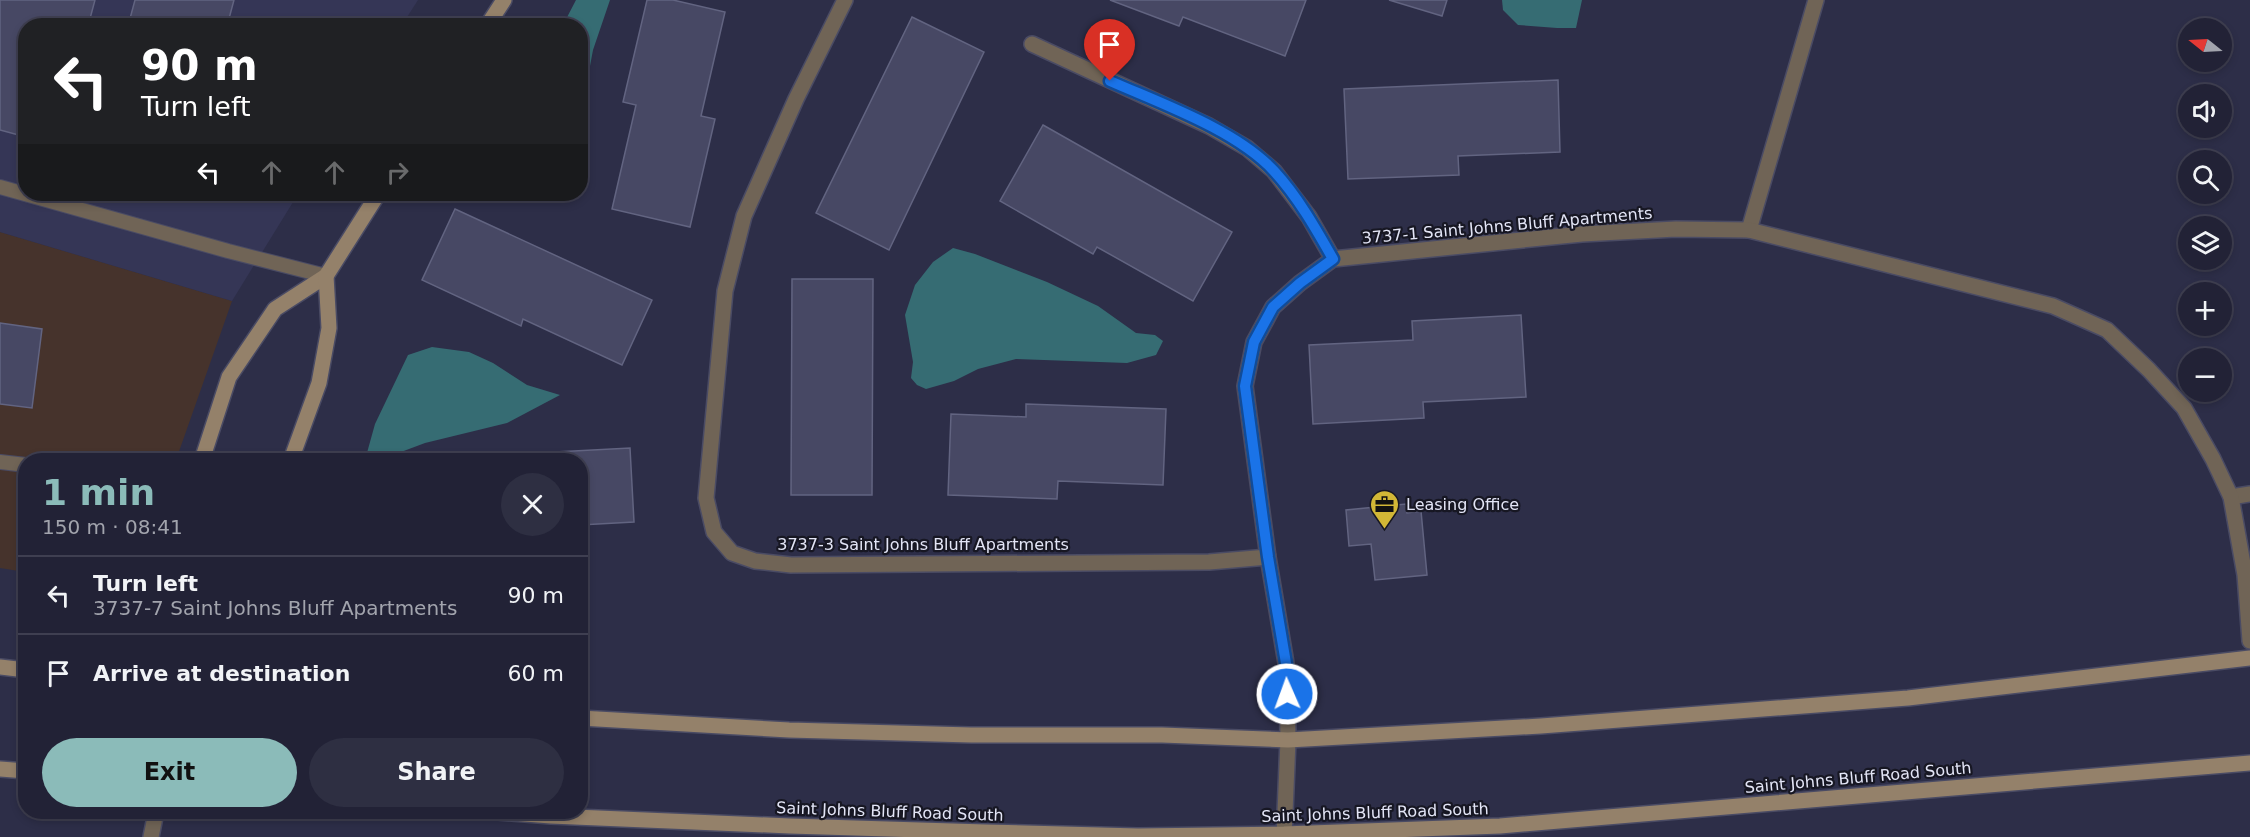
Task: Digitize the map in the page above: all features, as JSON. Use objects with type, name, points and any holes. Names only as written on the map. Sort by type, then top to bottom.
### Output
[{"type":"main road","points":[[492,18],[504,0]]},
{"type":"main road","points":[[204,453],[229,377],[276,309],[326,276],[374,201]]},
{"type":"main road","points":[[293,453],[321,372],[329,328],[326,276]]},
{"type":"main road","points":[[588,718],[811,731],[970,735],[1162,735],[1288,740],[1541,726],[1908,698],[2250,658]]},
{"type":"main road","points":[[0,667],[18,669]]},
{"type":"main road","name":"Saint Johns Bluff Road South","points":[[588,818],[985,832],[1138,836],[1284,836],[1500,826],[2250,763]]},
{"type":"main road","points":[[0,769],[18,770]]},
{"type":"street","name":"3737-3 Saint Johns Bluff Apartments","points":[[845,0],[796,99],[744,216],[725,291],[706,498],[714,532],[732,553],[755,561],[791,565],[1209,562],[1268,557]]},
{"type":"street","points":[[1749,230],[1816,0]]},
{"type":"street","points":[[1032,44],[1209,126],[1247,148],[1274,171],[1309,217],[1333,259],[1300,283],[1273,307],[1254,342],[1245,386],[1268,557],[1287,669],[1288,740],[1284,836]]},
{"type":"street","name":"3737-1 Saint Johns Bluff Apartments","points":[[1333,259],[1582,234],[1676,229],[1749,230],[2053,306],[2107,330],[2184,408],[2231,496],[2245,575],[2250,641]]},
{"type":"street","points":[[2231,496],[2250,494]]},
{"type":"street","points":[[151,837],[155,819]]},
{"type":"lane","points":[[0,187],[18,192]]},
{"type":"lane","points":[[50,201],[326,276]]},
{"type":"lane","points":[[0,462],[18,464]]},
{"type":"shaded area","points":[[0,0],[418,0],[406,18],[18,18],[18,201],[294,201],[232,301],[0,232]]},
{"type":"shaded area","points":[[576,0],[610,0],[593,50],[588,77],[588,18],[567,18]]},
{"type":"shaded area","points":[[1502,0],[1582,0],[1576,28],[1557,28],[1518,25],[1503,10]]},
{"type":"shaded area","points":[[0,232],[232,301],[178,453],[18,453],[18,571],[0,568]]},
{"type":"shaded area","points":[[953,248],[975,254],[1047,282],[1098,306],[1136,333],[1155,335],[1163,341],[1156,355],[1127,363],[1016,359],[978,369],[954,381],[926,389],[917,385],[911,378],[913,362],[905,315],[915,285],[933,262]]},
{"type":"shaded area","points":[[432,347],[469,352],[493,363],[527,385],[560,395],[507,423],[425,443],[398,453],[367,453],[375,424],[408,355]]},
{"type":"building","points":[[0,0],[95,0],[90,18],[18,18],[18,135],[0,130]]},
{"type":"building","points":[[135,0],[234,0],[229,18],[130,18]]},
{"type":"building","points":[[647,0],[673,0],[725,12],[701,116],[715,119],[690,227],[612,209],[636,105],[623,102]]},
{"type":"building","points":[[1110,0],[1306,0],[1285,56],[1183,17],[1179,26]]},
{"type":"building","points":[[1389,0],[1447,0],[1442,16]]},
{"type":"building","points":[[912,17],[984,52],[889,250],[816,213]]},
{"type":"building","points":[[1558,80],[1560,152],[1458,156],[1459,175],[1348,179],[1344,89]]},
{"type":"building","points":[[1043,125],[1232,232],[1193,301],[1097,247],[1093,254],[1000,201]]},
{"type":"building","points":[[455,209],[652,300],[622,365],[523,319],[521,326],[422,280]]},
{"type":"building","points":[[792,279],[873,279],[872,495],[791,495]]},
{"type":"building","points":[[1521,315],[1526,397],[1423,402],[1424,418],[1313,424],[1309,345],[1413,340],[1412,321]]},
{"type":"building","points":[[0,323],[42,329],[32,408],[0,404]]},
{"type":"building","points":[[1026,404],[1166,409],[1163,485],[1058,481],[1057,499],[948,495],[951,414],[1026,417]]},
{"type":"building","points":[[630,448],[634,522],[588,525],[588,453],[536,453]]},
{"type":"building","name":"Leasing Office","points":[[1406,504],[1407,513],[1421,511],[1427,575],[1375,580],[1371,544],[1349,546],[1346,510]]},
{"type":"place","name":"Leasing Office","points":[[1385,530]]},
{"type":"route","points":[[1110,81],[1209,126],[1247,148],[1274,171],[1309,217],[1333,259],[1300,283],[1273,307],[1254,342],[1245,386],[1268,557],[1287,669],[1287,694]]}]
